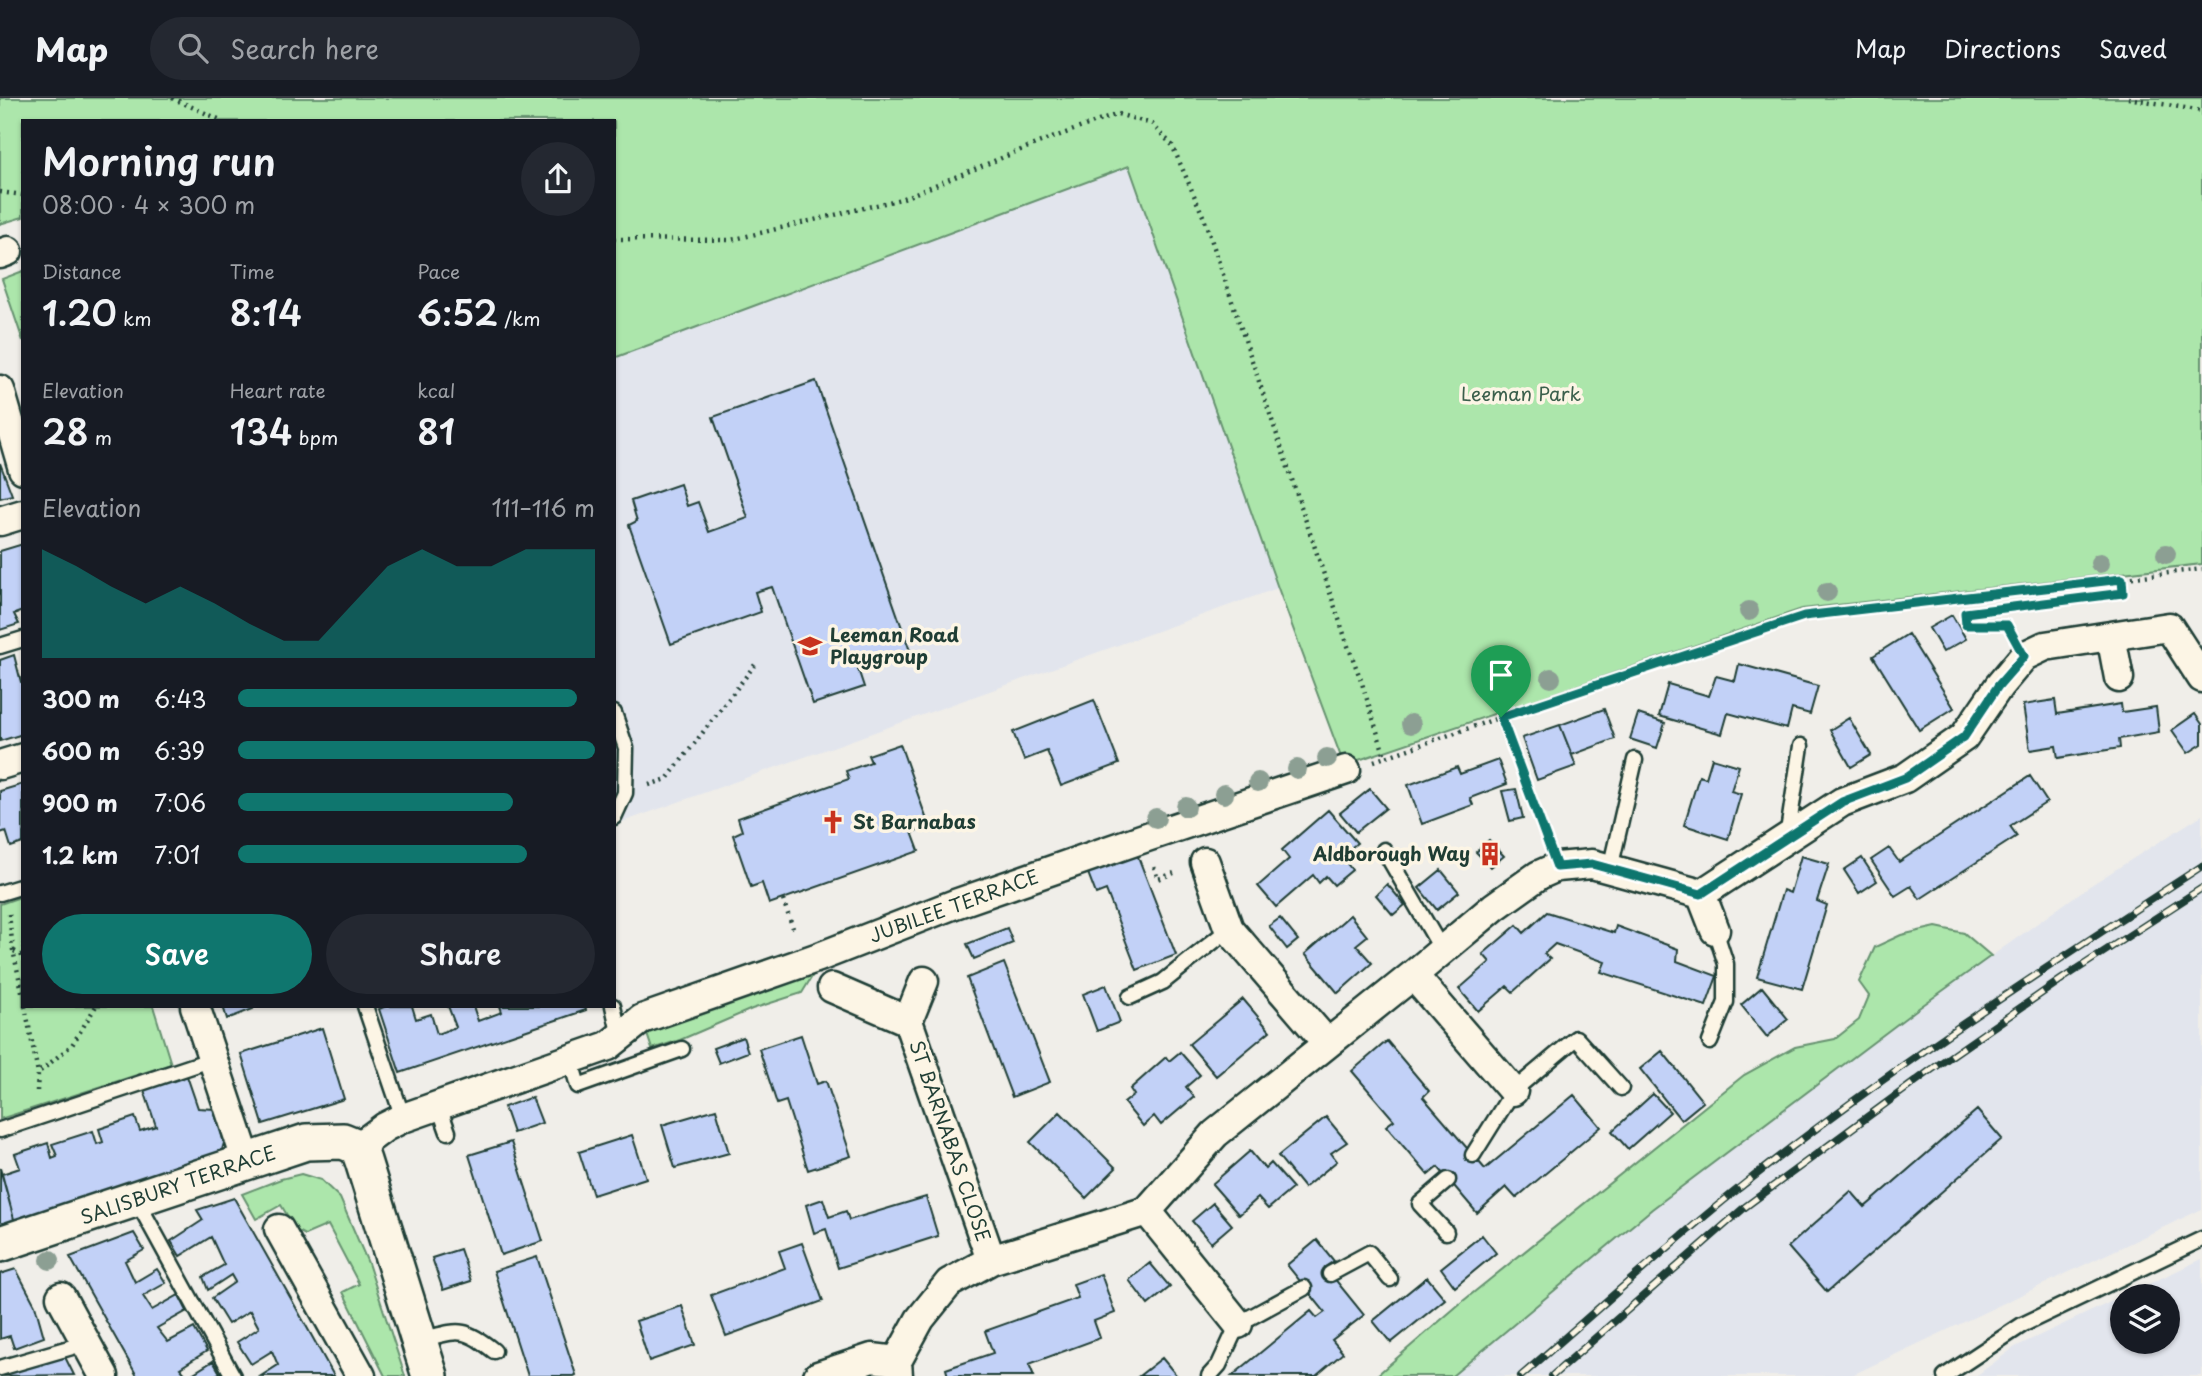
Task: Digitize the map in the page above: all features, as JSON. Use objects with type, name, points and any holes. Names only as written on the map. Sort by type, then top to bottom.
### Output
[{"type":"street","points":[[1,400],[21,463]]},
{"type":"street","points":[[0,521],[21,515]]},
{"type":"street","points":[[818,1376],[872,1358],[897,1368],[920,1319],[950,1283],[991,1260],[1147,1211],[1215,1134],[1539,874],[1557,867],[1592,864],[1701,894],[1842,802],[1905,778],[1964,737],[1998,686],[2024,656],[2045,646],[2169,627],[2202,678]]},
{"type":"street","points":[[2111,636],[2119,678]]},
{"type":"street","points":[[0,765],[21,759]]},
{"type":"street","name":"JUBILEE TERRACE","points":[[358,1147],[385,1127],[403,1118],[608,1046],[642,1020],[819,957],[955,904],[1346,771]]},
{"type":"street","points":[[1205,862],[1229,929],[1327,1043]]},
{"type":"street","points":[[1701,894],[1714,930]]},
{"type":"street","points":[[1413,975],[1513,1091]]},
{"type":"street","points":[[908,1021],[924,981]]},
{"type":"street","name":"ST BARNABAS CLOSE","points":[[832,988],[908,1021],[991,1260]]},
{"type":"street","points":[[196,1008],[247,1162]]},
{"type":"street","name":"SALISBURY TERRACE","points":[[0,1244],[306,1142],[343,1141],[358,1147]]},
{"type":"street","points":[[358,1147],[376,1197],[430,1376]]},
{"type":"street","points":[[1147,1211],[1238,1324]]},
{"type":"street","points":[[279,1229],[361,1376]]},
{"type":"street","points":[[61,1297],[104,1376]]},
{"type":"lane","points":[[0,646],[21,640]]},
{"type":"lane","points":[[616,719],[626,748],[625,793],[616,813]]},
{"type":"lane","points":[[1787,838],[1801,746]]},
{"type":"lane","points":[[1609,869],[1635,760]]},
{"type":"lane","points":[[1384,850],[1443,950]]},
{"type":"lane","points":[[4,892],[21,887]]},
{"type":"lane","points":[[1130,997],[1163,982],[1229,929]]},
{"type":"lane","points":[[1710,1042],[1726,1002],[1726,964],[1714,930]]},
{"type":"lane","points":[[366,1008],[403,1118]]},
{"type":"lane","points":[[613,1008],[620,1037]]},
{"type":"lane","points":[[1473,1155],[1513,1091],[1576,1038],[1621,1088]]},
{"type":"lane","points":[[570,1058],[578,1086],[682,1049]]},
{"type":"lane","points":[[0,1130],[213,1059]]},
{"type":"lane","points":[[438,1104],[448,1132]]},
{"type":"lane","points":[[1446,1232],[1420,1203],[1448,1180]]},
{"type":"lane","points":[[136,1199],[233,1376]]},
{"type":"lane","points":[[1945,1376],[2022,1325],[2202,1239]]},
{"type":"lane","points":[[1330,1274],[1369,1253],[1391,1279]]},
{"type":"lane","points":[[1209,1376],[1219,1365],[1238,1324],[1304,1287]]},
{"type":"lane","points":[[419,1340],[457,1331],[475,1335],[494,1351]]},
{"type":"lane","points":[[0,1368],[86,1342]]},
{"type":"path","points":[[172,98],[219,119]]},
{"type":"path","points":[[2128,98],[2202,111]]},
{"type":"path","points":[[616,239],[731,240],[901,199],[1038,143],[1118,114],[1152,124],[1172,145],[1204,218],[1385,757]]},
{"type":"path","points":[[0,192],[21,195]]},
{"type":"path","points":[[1346,771],[1804,616],[2202,569]]},
{"type":"path","points":[[2024,656],[2007,625],[1966,625],[1965,613],[2123,593],[2122,579]]},
{"type":"path","points":[[625,793],[667,779],[757,662]]},
{"type":"path","points":[[1501,717],[1557,867]]},
{"type":"path","points":[[4,892],[21,987]]},
{"type":"path","points":[[13,950],[21,955]]},
{"type":"path","points":[[25,1008],[38,1073],[35,1119]]},
{"type":"path","points":[[38,1073],[72,1045],[95,1008]]},
{"type":"shaded area","points":[[1129,166],[1278,588],[616,824],[616,357]]},
{"type":"shaded area","points":[[2202,815],[2202,1209],[1850,1376],[1452,1376],[1652,1209],[1916,1010],[2088,887]]},
{"type":"shaded area","points":[[2202,1259],[2202,1376],[1976,1376],[2015,1347],[2110,1302],[2110,1354],[2180,1354],[2180,1284],[2149,1284]]},
{"type":"green space","name":"Leeman Park","points":[[0,98],[2202,98],[2202,564],[1802,609],[1344,765],[1278,588],[1129,166],[616,357],[616,119],[21,119],[21,218],[0,224]]},
{"type":"green space","points":[[21,272],[21,335],[2,279]]},
{"type":"green space","points":[[21,897],[21,1008],[154,1008],[171,1064],[0,1119],[0,904]]},
{"type":"green space","points":[[1936,927],[1964,933],[1991,956],[1652,1209],[1452,1376],[1376,1376],[1463,1301],[1744,1075],[1795,1047],[1835,1039],[1859,1020],[1869,996],[1859,982],[1875,947],[1901,935]]},
{"type":"green space","points":[[816,970],[802,993],[752,1009],[652,1049],[646,1031]]},
{"type":"green space","points":[[301,1174],[321,1180],[340,1198],[368,1263],[405,1376],[385,1376],[343,1292],[359,1284],[328,1225],[305,1235],[296,1230],[281,1205],[256,1219],[242,1194]]},
{"type":"building","points":[[816,381],[910,651],[858,669],[864,687],[813,704],[772,587],[755,592],[761,612],[671,644],[629,525],[637,521],[631,501],[680,484],[687,506],[698,502],[709,532],[748,518],[713,417]]},
{"type":"building","points":[[0,463],[12,495],[0,498]]},
{"type":"building","points":[[21,545],[21,612],[14,614],[19,624],[0,630],[0,551]]},
{"type":"building","points":[[1952,615],[1966,639],[1943,652],[1929,628]]},
{"type":"building","points":[[1908,634],[1954,708],[1919,730],[1873,656]]},
{"type":"building","points":[[14,655],[21,682],[21,735],[0,741],[0,660]]},
{"type":"building","points":[[1739,664],[1818,686],[1810,714],[1792,709],[1787,729],[1728,713],[1722,734],[1659,716],[1668,684],[1709,696],[1716,676],[1735,681]]},
{"type":"building","points":[[1094,700],[1119,764],[1061,786],[1047,751],[1024,760],[1013,732]]},
{"type":"building","points":[[2055,700],[2057,714],[2121,704],[2122,712],[2156,707],[2159,732],[2119,739],[2120,748],[2058,758],[2056,746],[2030,750],[2023,705]]},
{"type":"building","points":[[1604,709],[1615,739],[1572,755],[1560,725]]},
{"type":"building","points":[[1638,714],[1665,723],[1657,748],[1630,739]]},
{"type":"building","points":[[2195,714],[2202,724],[2202,744],[2188,753],[2172,730]]},
{"type":"building","points":[[1849,718],[1871,755],[1851,767],[1830,730]]},
{"type":"building","points":[[1560,725],[1576,766],[1537,780],[1522,738]]},
{"type":"building","name":"St Barnabas","points":[[900,744],[929,826],[912,832],[919,851],[769,904],[762,883],[751,887],[733,835],[742,831],[738,818],[849,779],[846,771],[871,762],[868,755]]},
{"type":"building","points":[[1712,758],[1739,766],[1731,791],[1741,794],[1728,839],[1684,825],[1699,776],[1706,778]]},
{"type":"building","points":[[1498,760],[1507,784],[1470,798],[1473,805],[1422,824],[1408,785],[1457,767],[1460,774]]},
{"type":"building","points":[[2030,776],[2047,802],[2010,826],[2017,836],[1920,899],[1911,886],[1895,896],[1871,860],[1889,848],[1899,862]]},
{"type":"building","points":[[21,785],[21,844],[11,847],[6,831],[0,833],[0,791]]},
{"type":"building","points":[[1370,789],[1386,808],[1356,832],[1340,813]]},
{"type":"building","points":[[1516,789],[1523,818],[1510,821],[1502,791]]},
{"type":"building","points":[[1328,810],[1357,843],[1341,856],[1352,870],[1334,885],[1326,876],[1319,883],[1313,875],[1276,907],[1258,886],[1289,859],[1282,850]]},
{"type":"building","name":"Aldborough Way","points":[[1489,840],[1504,856],[1491,867],[1476,852]]},
{"type":"building","points":[[1137,854],[1176,955],[1137,970],[1106,890],[1096,894],[1088,873]]},
{"type":"building","points":[[1801,856],[1829,864],[1817,901],[1827,905],[1802,989],[1757,977],[1783,890],[1790,893]]},
{"type":"building","points":[[1862,858],[1877,881],[1859,893],[1844,870]]},
{"type":"building","points":[[1441,870],[1459,892],[1437,910],[1419,888]]},
{"type":"building","points":[[1387,884],[1405,905],[1393,915],[1376,895]]},
{"type":"building","points":[[1547,912],[1614,933],[1616,926],[1678,949],[1677,961],[1717,976],[1706,1006],[1601,972],[1605,962],[1555,944],[1544,954],[1550,959],[1513,992],[1507,986],[1478,1011],[1459,989],[1490,962],[1483,954],[1517,925],[1524,933]]},
{"type":"building","points":[[1350,915],[1367,936],[1356,945],[1372,963],[1338,993],[1305,954]]},
{"type":"building","points":[[1280,918],[1298,940],[1287,949],[1269,926]]},
{"type":"building","points":[[1007,928],[1013,943],[974,959],[967,944]]},
{"type":"building","points":[[1004,963],[1050,1082],[1012,1097],[967,978]]},
{"type":"building","points":[[1106,985],[1120,1022],[1097,1031],[1083,994]]},
{"type":"building","points":[[1762,987],[1788,1019],[1767,1037],[1741,1005]]},
{"type":"building","points":[[1243,999],[1270,1031],[1216,1076],[1189,1044]]},
{"type":"building","points":[[224,1008],[253,1008],[253,1009],[227,1019]]},
{"type":"building","points":[[413,1008],[416,1019],[431,1014],[437,1034],[456,1027],[449,1008],[474,1008],[478,1021],[502,1012],[501,1008],[586,1010],[400,1073],[379,1009]]},
{"type":"building","points":[[322,1028],[344,1099],[263,1124],[241,1054]]},
{"type":"building","points":[[801,1035],[817,1084],[826,1081],[851,1156],[808,1170],[786,1101],[777,1104],[759,1049]]},
{"type":"building","points":[[743,1037],[748,1052],[719,1063],[713,1048]]},
{"type":"building","points":[[1387,1041],[1429,1091],[1423,1097],[1485,1169],[1574,1095],[1601,1127],[1516,1198],[1506,1187],[1477,1213],[1438,1167],[1428,1175],[1386,1126],[1394,1120],[1352,1071]]},
{"type":"building","points":[[1662,1051],[1703,1102],[1681,1120],[1640,1069]]},
{"type":"building","points":[[1180,1052],[1200,1075],[1186,1087],[1194,1097],[1161,1125],[1154,1116],[1143,1126],[1124,1103],[1134,1095],[1130,1089],[1166,1057],[1169,1061]]},
{"type":"building","points":[[187,1076],[198,1108],[215,1109],[224,1143],[219,1160],[15,1223],[2,1174],[20,1168],[15,1154],[48,1143],[52,1158],[57,1156],[52,1144],[93,1131],[97,1144],[103,1142],[99,1129],[135,1117],[140,1131],[156,1126],[144,1090]]},
{"type":"building","points":[[1653,1094],[1670,1112],[1628,1149],[1612,1131]]},
{"type":"building","points":[[532,1097],[542,1123],[513,1133],[504,1107]]},
{"type":"building","points":[[716,1109],[729,1153],[675,1168],[662,1125]]},
{"type":"building","points":[[1977,1110],[2002,1139],[1827,1292],[1788,1247],[1851,1191],[1865,1207]]},
{"type":"building","points":[[1060,1112],[1116,1168],[1086,1198],[1030,1142]]},
{"type":"building","points":[[1326,1117],[1347,1142],[1331,1153],[1337,1161],[1304,1188],[1278,1156]]},
{"type":"building","points":[[632,1135],[646,1178],[593,1195],[579,1152]]},
{"type":"building","points":[[511,1142],[543,1241],[501,1255],[469,1155]]},
{"type":"building","points":[[1250,1151],[1265,1169],[1271,1163],[1293,1188],[1268,1209],[1258,1198],[1239,1215],[1212,1184]]},
{"type":"building","points":[[0,1168],[15,1223],[0,1227]]},
{"type":"building","points":[[926,1197],[938,1236],[838,1268],[826,1229],[814,1233],[806,1205],[823,1199],[829,1217],[846,1211],[849,1220]]},
{"type":"building","points":[[234,1198],[334,1376],[261,1376],[278,1365],[272,1351],[251,1364],[237,1342],[259,1328],[250,1311],[228,1324],[212,1298],[235,1282],[231,1275],[208,1290],[203,1277],[224,1265],[211,1237],[180,1256],[171,1241],[203,1220],[197,1210]]},
{"type":"building","points":[[1213,1203],[1232,1225],[1211,1243],[1192,1221]]},
{"type":"building","points":[[134,1233],[144,1250],[125,1261],[135,1282],[157,1269],[166,1283],[143,1296],[152,1310],[179,1295],[187,1311],[157,1328],[168,1342],[194,1328],[207,1351],[180,1368],[187,1376],[137,1376],[70,1257]]},
{"type":"building","points":[[1482,1235],[1496,1253],[1455,1287],[1441,1268]]},
{"type":"building","points":[[1317,1240],[1334,1261],[1325,1267],[1364,1315],[1332,1340],[1343,1353],[1316,1376],[1232,1376],[1311,1311],[1317,1318],[1325,1312],[1287,1265]]},
{"type":"building","points":[[802,1243],[823,1301],[726,1336],[711,1295],[785,1268],[779,1251]]},
{"type":"building","points":[[460,1249],[471,1281],[443,1290],[432,1258]]},
{"type":"building","points":[[537,1257],[576,1375],[574,1376],[528,1376],[494,1271]]},
{"type":"building","points":[[1150,1263],[1170,1287],[1148,1305],[1129,1280]]},
{"type":"building","points":[[16,1269],[35,1305],[44,1337],[14,1348],[10,1336],[0,1339],[0,1274]]},
{"type":"building","points":[[1101,1274],[1115,1313],[1094,1321],[1100,1338],[1029,1364],[1034,1376],[948,1376],[946,1369],[993,1353],[985,1331],[1078,1298],[1073,1284]]},
{"type":"building","points":[[1427,1277],[1445,1299],[1391,1343],[1373,1321]]},
{"type":"building","points":[[682,1306],[695,1345],[649,1361],[636,1321]]},
{"type":"building","points":[[64,1355],[74,1375],[0,1376],[0,1375]]},
{"type":"building","points":[[1162,1358],[1177,1376],[1139,1376]]},
{"type":"building","points":[[213,1361],[220,1373],[214,1376],[189,1376]]},
{"type":"railway","points":[[1521,1376],[1679,1237],[1789,1149],[1905,1064],[2202,866]]},
{"type":"railway","points":[[1552,1376],[1745,1207],[1931,1070],[2062,979],[2202,888]]},
{"type":"place","name":"Leeman Road Playgroup","points":[[810,646]]},
{"type":"place","name":"St Barnabas","points":[[833,822]]},
{"type":"place","name":"Aldborough Way","points":[[1490,854]]},
{"type":"route","points":[[2122,579],[2123,593],[1965,613],[1966,625],[2007,625],[2024,656],[1998,686],[1964,737],[1905,778],[1842,802],[1701,894],[1592,864],[1557,867],[1501,717],[1804,616],[2122,579]]}]
